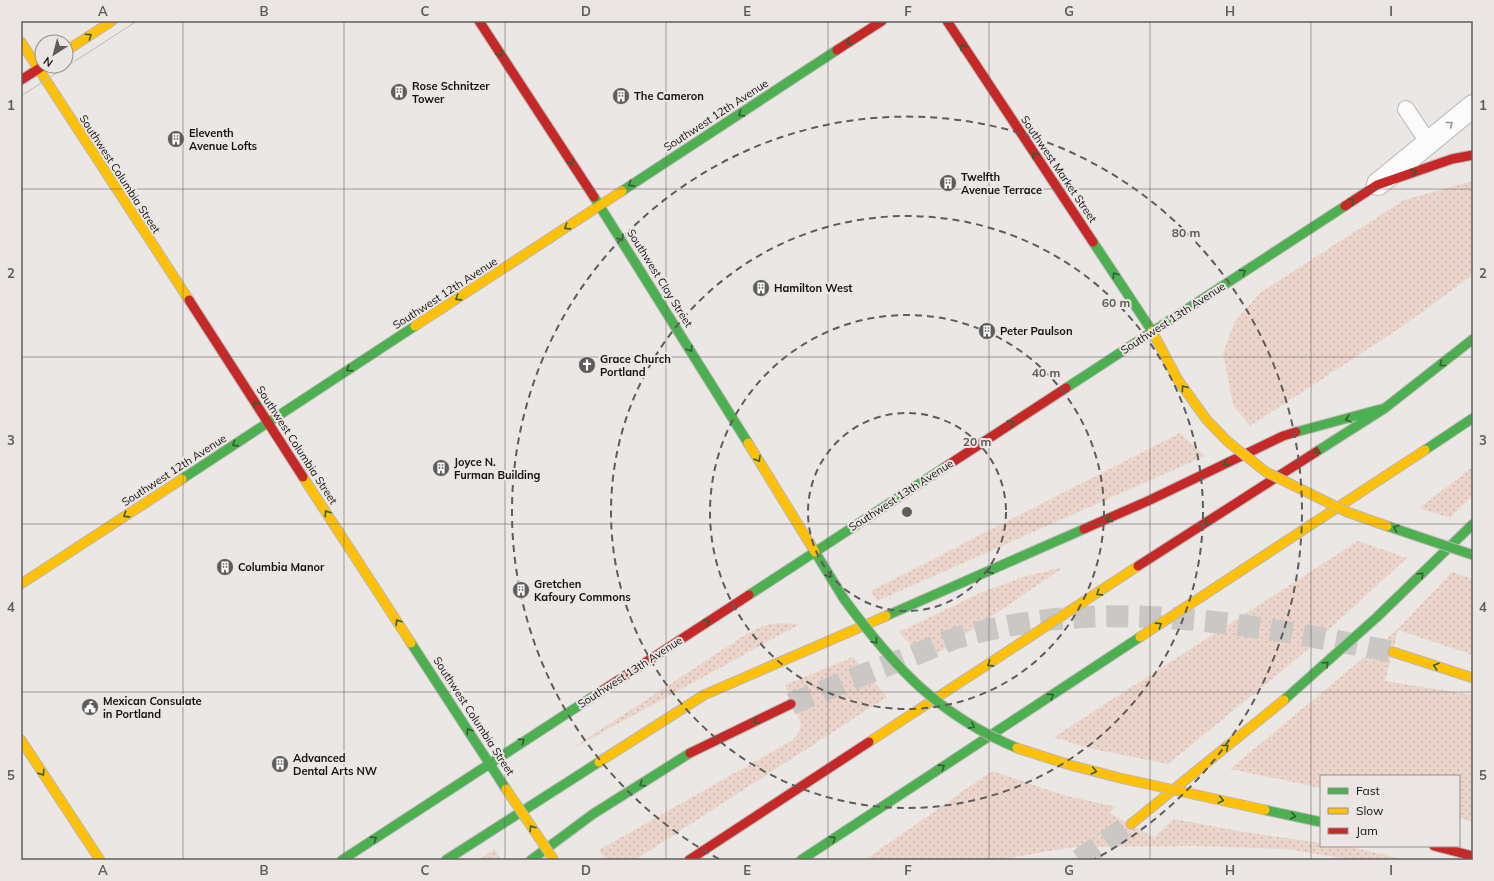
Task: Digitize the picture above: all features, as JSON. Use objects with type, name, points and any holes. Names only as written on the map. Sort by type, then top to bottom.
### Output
[{"type":"main road","points":[[74,46],[112,21]]},
{"type":"main road","name":"Southwest Clay Street","points":[[478,21],[600,206],[844,599],[874,640],[906,676],[932,699],[970,726],[996,739],[1053,761],[1320,822]]},
{"type":"main road","name":"Southwest 12th Avenue","points":[[21,584],[882,21]]},
{"type":"main road","name":"Southwest Market Street","points":[[947,21],[1152,331],[1178,380],[1206,419],[1227,441],[1266,472],[1347,512],[1473,555]]},
{"type":"main road","name":"Southwest Columbia Street","points":[[21,42],[34,59]]},
{"type":"main road","points":[[21,80],[34,71]]},
{"type":"main road","name":"Southwest Columbia Street","points":[[44,74],[268,423],[506,789],[554,860]]},
{"type":"main road","points":[[1377,185],[1452,159],[1473,155]]},
{"type":"main road","name":"Southwest 13th Avenue","points":[[342,860],[1377,185]]},
{"type":"main road","points":[[689,860],[1256,490],[1385,408],[1473,339]]},
{"type":"main road","points":[[446,860],[704,695],[1150,500],[1283,436],[1385,408]]},
{"type":"main road","points":[[801,860],[1473,418]]},
{"type":"main road","points":[[1131,824],[1305,683],[1377,617],[1473,524]]},
{"type":"main road","points":[[1393,652],[1473,678]]},
{"type":"main road","points":[[531,860],[594,814],[690,753],[791,704]]},
{"type":"main road","points":[[21,740],[100,860]]},
{"type":"main road","points":[[1438,847],[1473,856]]},
{"type":"street","name":"Southwest 13th Avenue","points":[[1377,185],[1473,106]]},
{"type":"lane","points":[[1406,109],[1428,142]]},
{"type":"shaded area","points":[[1473,181],[1473,275],[1397,330],[1250,426],[1233,405],[1223,353],[1235,321],[1260,293],[1404,200]]},
{"type":"shaded area","points":[[1180,433],[1205,456],[877,601],[871,591]]},
{"type":"shaded area","points":[[1473,467],[1473,495],[1450,518],[1419,508]]},
{"type":"shaded area","points":[[1358,541],[1407,558],[1299,657],[1168,764],[1088,748],[1054,737]]},
{"type":"shaded area","points":[[1064,567],[925,662],[899,632],[984,591],[1027,576]]},
{"type":"shaded area","points":[[1452,572],[1473,579],[1473,655],[1398,630],[1385,681],[1473,695],[1473,822],[1460,818],[1460,775],[1320,775],[1320,788],[1230,769],[1398,629]]},
{"type":"shaded area","points":[[776,623],[800,624],[568,751],[745,635],[760,627]]},
{"type":"shaded area","points":[[853,657],[887,697],[635,860],[605,860],[599,850],[793,740],[798,734],[801,724],[785,685]]},
{"type":"shaded area","points":[[992,771],[1063,795],[1116,807],[1109,813],[1154,837],[1174,819],[1238,831],[1320,843],[1320,847],[1351,847],[1406,860],[1353,860],[1287,849],[1195,846],[1074,847],[997,860],[865,860]]},
{"type":"shaded area","points":[[495,849],[500,858],[498,860],[478,860]]},
{"type":"tunnel","points":[[791,704],[960,637],[1020,624],[1074,618],[1127,616],[1234,624],[1287,632],[1393,652]]},
{"type":"tunnel","points":[[1079,860],[1131,824]]},
{"type":"tram line","points":[[21,96],[137,21]]},
{"type":"traffic: fast","points":[[622,191],[837,50]]},
{"type":"traffic: fast","points":[[594,197],[748,443]]},
{"type":"traffic: fast","points":[[1066,388],[1345,206]]},
{"type":"traffic: fast","points":[[1093,242],[1152,331]]},
{"type":"traffic: fast","points":[[182,479],[415,326]]},
{"type":"traffic: fast","points":[[1316,452],[1385,408],[1473,339]]},
{"type":"traffic: fast","points":[[1296,432],[1385,408]]},
{"type":"traffic: fast","points":[[1425,450],[1473,418]]},
{"type":"traffic: fast","points":[[749,595],[945,467]]},
{"type":"traffic: fast","points":[[1284,700],[1377,617],[1473,524]]},
{"type":"traffic: fast","points":[[1387,526],[1473,555]]},
{"type":"traffic: fast","points":[[886,616],[1084,529]]},
{"type":"traffic: fast","points":[[815,552],[844,599]]},
{"type":"traffic: fast","points":[[844,599],[881,646],[920,687],[964,720],[989,735],[1017,748]]},
{"type":"traffic: fast","points":[[801,860],[1140,637]]},
{"type":"traffic: fast","points":[[411,643],[506,789]]},
{"type":"traffic: fast","points":[[342,860],[603,690]]},
{"type":"traffic: fast","points":[[531,860],[593,814],[690,753]]},
{"type":"traffic: fast","points":[[446,860],[599,762]]},
{"type":"traffic: fast","points":[[1265,810],[1320,822]]},
{"type":"traffic: slow","points":[[74,46],[112,21]]},
{"type":"traffic: slow","points":[[21,42],[189,300]]},
{"type":"traffic: slow","points":[[415,326],[622,191]]},
{"type":"traffic: slow","points":[[1152,331],[1178,380],[1206,419]]},
{"type":"traffic: slow","points":[[1206,419],[1227,441],[1266,472],[1347,512],[1387,526]]},
{"type":"traffic: slow","points":[[748,443],[815,552]]},
{"type":"traffic: slow","points":[[1140,637],[1425,450]]},
{"type":"traffic: slow","points":[[303,477],[411,643]]},
{"type":"traffic: slow","points":[[21,584],[182,479]]},
{"type":"traffic: slow","points":[[869,742],[1138,566]]},
{"type":"traffic: slow","points":[[599,762],[704,695],[886,616]]},
{"type":"traffic: slow","points":[[1393,652],[1473,678]]},
{"type":"traffic: slow","points":[[1131,824],[1284,700]]},
{"type":"traffic: slow","points":[[21,740],[100,860]]},
{"type":"traffic: slow","points":[[1017,748],[1070,765],[1120,778],[1265,810]]},
{"type":"traffic: slow","points":[[506,789],[554,860]]},
{"type":"traffic: jam","points":[[479,21],[594,197]]},
{"type":"traffic: jam","points":[[837,50],[882,21]]},
{"type":"traffic: jam","points":[[947,21],[1093,242]]},
{"type":"traffic: jam","points":[[21,80],[34,72]]},
{"type":"traffic: jam","points":[[1345,206],[1377,185],[1452,159],[1473,155]]},
{"type":"traffic: jam","points":[[189,300],[303,477]]},
{"type":"traffic: jam","points":[[945,467],[1066,388]]},
{"type":"traffic: jam","points":[[1084,529],[1150,500],[1283,436],[1296,432]]},
{"type":"traffic: jam","points":[[1138,566],[1316,452]]},
{"type":"traffic: jam","points":[[603,690],[749,595]]},
{"type":"traffic: jam","points":[[690,753],[791,704]]},
{"type":"traffic: jam","points":[[689,860],[869,742]]},
{"type":"traffic: jam","points":[[1438,847],[1473,856]]},
{"type":"place","name":"Rose Schnitzer Tower","points":[[399,92]]},
{"type":"place","name":"The Cameron","points":[[621,96]]},
{"type":"place","name":"Eleventh Avenue Lofts","points":[[176,139]]},
{"type":"place","name":"Twelfth Avenue Terrace","points":[[948,183]]},
{"type":"place","name":"Hamilton West","points":[[761,288]]},
{"type":"place","name":"Peter Paulson","points":[[987,331]]},
{"type":"place","name":"Grace Church Portland","points":[[587,365]]},
{"type":"place","name":"Joyce N. Furman Building","points":[[441,468]]},
{"type":"place","name":"Columbia Manor","points":[[225,567]]},
{"type":"place","name":"Gretchen Kafoury Commons","points":[[521,590]]},
{"type":"place","name":"Mexican Consulate in Portland","points":[[90,707]]},
{"type":"place","name":"Advanced Dental Arts NW","points":[[280,764]]}]
